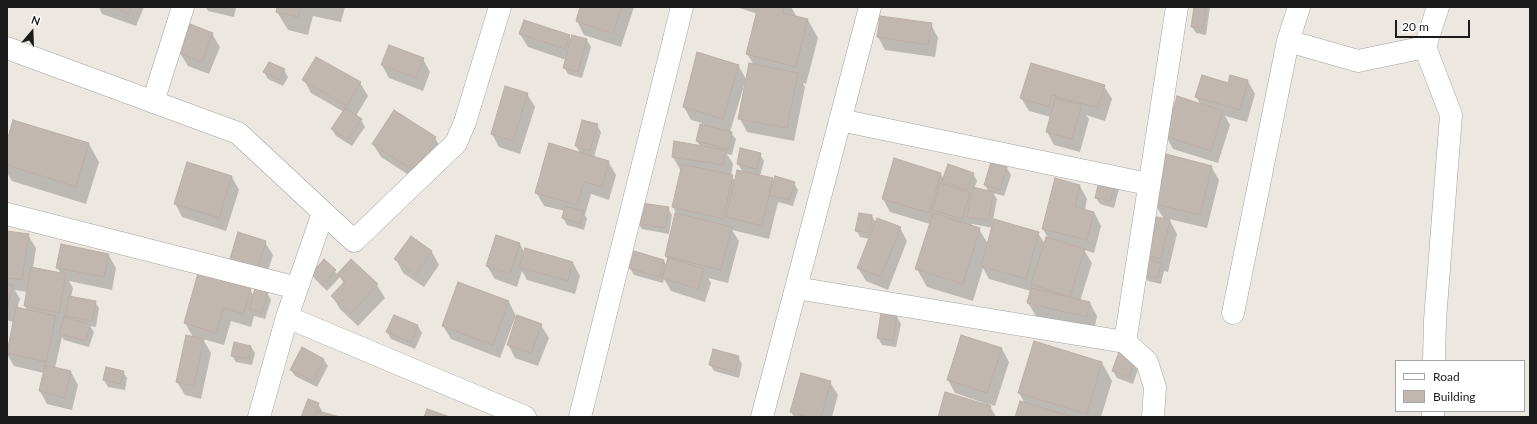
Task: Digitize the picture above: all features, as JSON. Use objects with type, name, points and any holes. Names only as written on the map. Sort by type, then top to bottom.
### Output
[{"type":"street","points":[[153,102],[183,7]]},
{"type":"street","points":[[7,48],[238,133],[354,241],[456,143],[465,122],[500,7]]},
{"type":"street","points":[[580,417],[682,7]]},
{"type":"street","points":[[762,417],[870,7]]},
{"type":"street","points":[[1233,313],[1288,41],[1298,7]]},
{"type":"street","points":[[1434,360],[1435,320],[1451,115],[1425,47],[1438,7]]},
{"type":"street","points":[[1125,342],[1172,8]]},
{"type":"street","points":[[1288,41],[1358,61],[1425,47]]},
{"type":"street","points":[[840,120],[1148,184]]},
{"type":"street","points":[[260,417],[287,317],[323,213]]},
{"type":"street","points":[[7,214],[298,288]]},
{"type":"street","points":[[796,288],[1125,342],[1147,362],[1155,387],[1153,417]]},
{"type":"street","points":[[287,317],[525,417]]},
{"type":"building","points":[[111,7],[131,7],[129,14]]},
{"type":"building","points":[[277,7],[301,7],[298,17],[276,12]]},
{"type":"building","points":[[580,7],[622,7],[613,34],[576,21]]},
{"type":"building","points":[[758,7],[784,7],[783,13],[808,19],[796,67],[746,54]]},
{"type":"building","points":[[1194,7],[1206,7],[1203,28],[1191,27]]},
{"type":"building","points":[[880,16],[932,23],[928,45],[877,37]]},
{"type":"building","points":[[524,20],[570,35],[565,49],[519,34]]},
{"type":"building","points":[[190,24],[213,33],[202,62],[179,53]]},
{"type":"building","points":[[572,35],[587,39],[578,72],[563,68]]},
{"type":"building","points":[[389,45],[424,58],[416,78],[381,65]]},
{"type":"building","points":[[697,52],[739,65],[723,119],[683,107]]},
{"type":"building","points":[[316,57],[361,82],[347,106],[302,80]]},
{"type":"building","points":[[269,62],[285,69],[279,80],[263,72]]},
{"type":"building","points":[[749,63],[798,73],[787,128],[738,119]]},
{"type":"building","points":[[1031,63],[1105,85],[1098,108],[1052,95],[1049,107],[1020,98]]},
{"type":"building","points":[[1202,75],[1228,83],[1230,75],[1248,80],[1240,110],[1195,97]]},
{"type":"building","points":[[505,86],[528,93],[513,141],[491,134]]},
{"type":"building","points":[[1177,96],[1223,111],[1211,151],[1165,136]]},
{"type":"building","points":[[1055,98],[1082,105],[1072,139],[1046,132]]},
{"type":"building","points":[[345,108],[362,119],[348,140],[331,129]]},
{"type":"building","points":[[394,110],[436,137],[414,171],[372,144]]},
{"type":"building","points":[[13,120],[89,143],[76,187],[7,165],[7,141]]},
{"type":"building","points":[[582,120],[598,124],[590,151],[575,146]]},
{"type":"building","points":[[700,124],[732,132],[729,149],[696,141]]},
{"type":"building","points":[[674,141],[726,150],[723,165],[672,157]]},
{"type":"building","points":[[549,143],[609,161],[602,187],[584,182],[577,205],[535,193]]},
{"type":"building","points":[[740,148],[761,153],[757,169],[737,164]]},
{"type":"building","points":[[1166,154],[1212,166],[1200,215],[1154,204]]},
{"type":"building","points":[[894,158],[941,173],[929,213],[882,199]]},
{"type":"building","points":[[187,162],[232,176],[219,218],[174,204]]},
{"type":"building","points":[[991,162],[1007,167],[1000,190],[984,185]]},
{"type":"building","points":[[682,164],[733,175],[723,219],[672,207]]},
{"type":"building","points":[[948,164],[974,173],[967,190],[942,181]]},
{"type":"building","points":[[737,170],[773,178],[762,226],[726,217]]},
{"type":"building","points":[[1101,173],[1116,177],[1111,201],[1095,198]]},
{"type":"building","points":[[775,176],[795,182],[789,200],[769,195]]},
{"type":"building","points":[[1055,178],[1080,185],[1075,207],[1094,212],[1087,240],[1042,229]]},
{"type":"building","points":[[940,183],[970,193],[962,219],[932,210]]},
{"type":"building","points":[[973,187],[994,192],[988,221],[967,217]]},
{"type":"building","points":[[641,203],[669,207],[665,228],[637,223]]},
{"type":"building","points":[[565,206],[584,211],[580,224],[562,218]]},
{"type":"building","points":[[675,213],[732,227],[721,270],[665,256]]},
{"type":"building","points":[[859,213],[872,215],[869,233],[855,231]]},
{"type":"building","points":[[933,213],[980,228],[963,284],[915,269]]},
{"type":"building","points":[[1153,216],[1170,220],[1161,259],[1144,255]]},
{"type":"building","points":[[877,218],[901,227],[881,277],[857,268]]},
{"type":"building","points":[[994,219],[1039,232],[1026,279],[981,266]]},
{"type":"building","points":[[7,231],[29,234],[22,280],[7,278]]},
{"type":"building","points":[[238,232],[266,241],[257,270],[229,262]]},
{"type":"building","points":[[496,235],[520,243],[510,274],[486,266]]},
{"type":"building","points":[[411,236],[432,251],[416,275],[394,259]]},
{"type":"building","points":[[1046,237],[1085,249],[1070,297],[1031,284]]},
{"type":"building","points":[[61,244],[109,254],[104,277],[56,268]]},
{"type":"building","points":[[525,248],[573,262],[568,281],[519,267]]},
{"type":"building","points":[[634,251],[664,260],[659,277],[629,268]]},
{"type":"building","points":[[668,258],[704,269],[698,289],[662,278]]},
{"type":"building","points":[[324,259],[336,270],[323,285],[311,274]]},
{"type":"building","points":[[351,259],[378,284],[350,314],[331,296],[345,281],[337,274]]},
{"type":"building","points":[[1147,259],[1161,263],[1158,278],[1143,275]]},
{"type":"building","points":[[31,267],[66,274],[59,313],[24,306]]},
{"type":"building","points":[[198,273],[251,289],[243,314],[223,308],[216,333],[184,323]]},
{"type":"building","points":[[458,282],[509,301],[493,345],[442,326]]},
{"type":"building","points":[[7,284],[13,285],[7,309]]},
{"type":"building","points":[[1031,288],[1090,302],[1087,317],[1027,303]]},
{"type":"building","points":[[255,289],[268,293],[262,313],[249,309]]},
{"type":"building","points":[[69,296],[96,301],[92,321],[65,316]]},
{"type":"building","points":[[16,307],[56,316],[46,362],[7,353]]},
{"type":"building","points":[[881,313],[897,316],[893,341],[877,338]]},
{"type":"building","points":[[394,315],[418,325],[411,342],[386,332]]},
{"type":"building","points":[[517,315],[542,324],[531,353],[507,345]]},
{"type":"building","points":[[64,317],[90,324],[86,341],[59,334]]},
{"type":"building","points":[[186,335],[204,339],[194,386],[176,382]]},
{"type":"building","points":[[961,335],[1002,348],[987,393],[947,380]]},
{"type":"building","points":[[1034,341],[1102,362],[1087,414],[1018,393]]},
{"type":"building","points":[[234,342],[251,346],[249,359],[231,356]]},
{"type":"building","points":[[302,347],[324,359],[313,381],[290,370]]},
{"type":"building","points":[[713,349],[739,356],[735,372],[709,365]]},
{"type":"building","points":[[1119,352],[1136,358],[1129,377],[1112,371]]},
{"type":"building","points":[[45,365],[71,371],[65,398],[39,391]]},
{"type":"building","points":[[106,367],[124,371],[121,384],[103,380]]},
{"type":"building","points":[[801,373],[831,381],[821,417],[808,417],[790,412]]},
{"type":"building","points":[[945,392],[991,406],[987,417],[938,417]]},
{"type":"building","points":[[308,399],[319,403],[313,417],[301,417]]},
{"type":"building","points":[[1020,401],[1074,417],[1015,417]]},
{"type":"building","points":[[427,409],[450,417],[424,417]]},
{"type":"building","points":[[318,411],[340,417],[316,417]]}]
